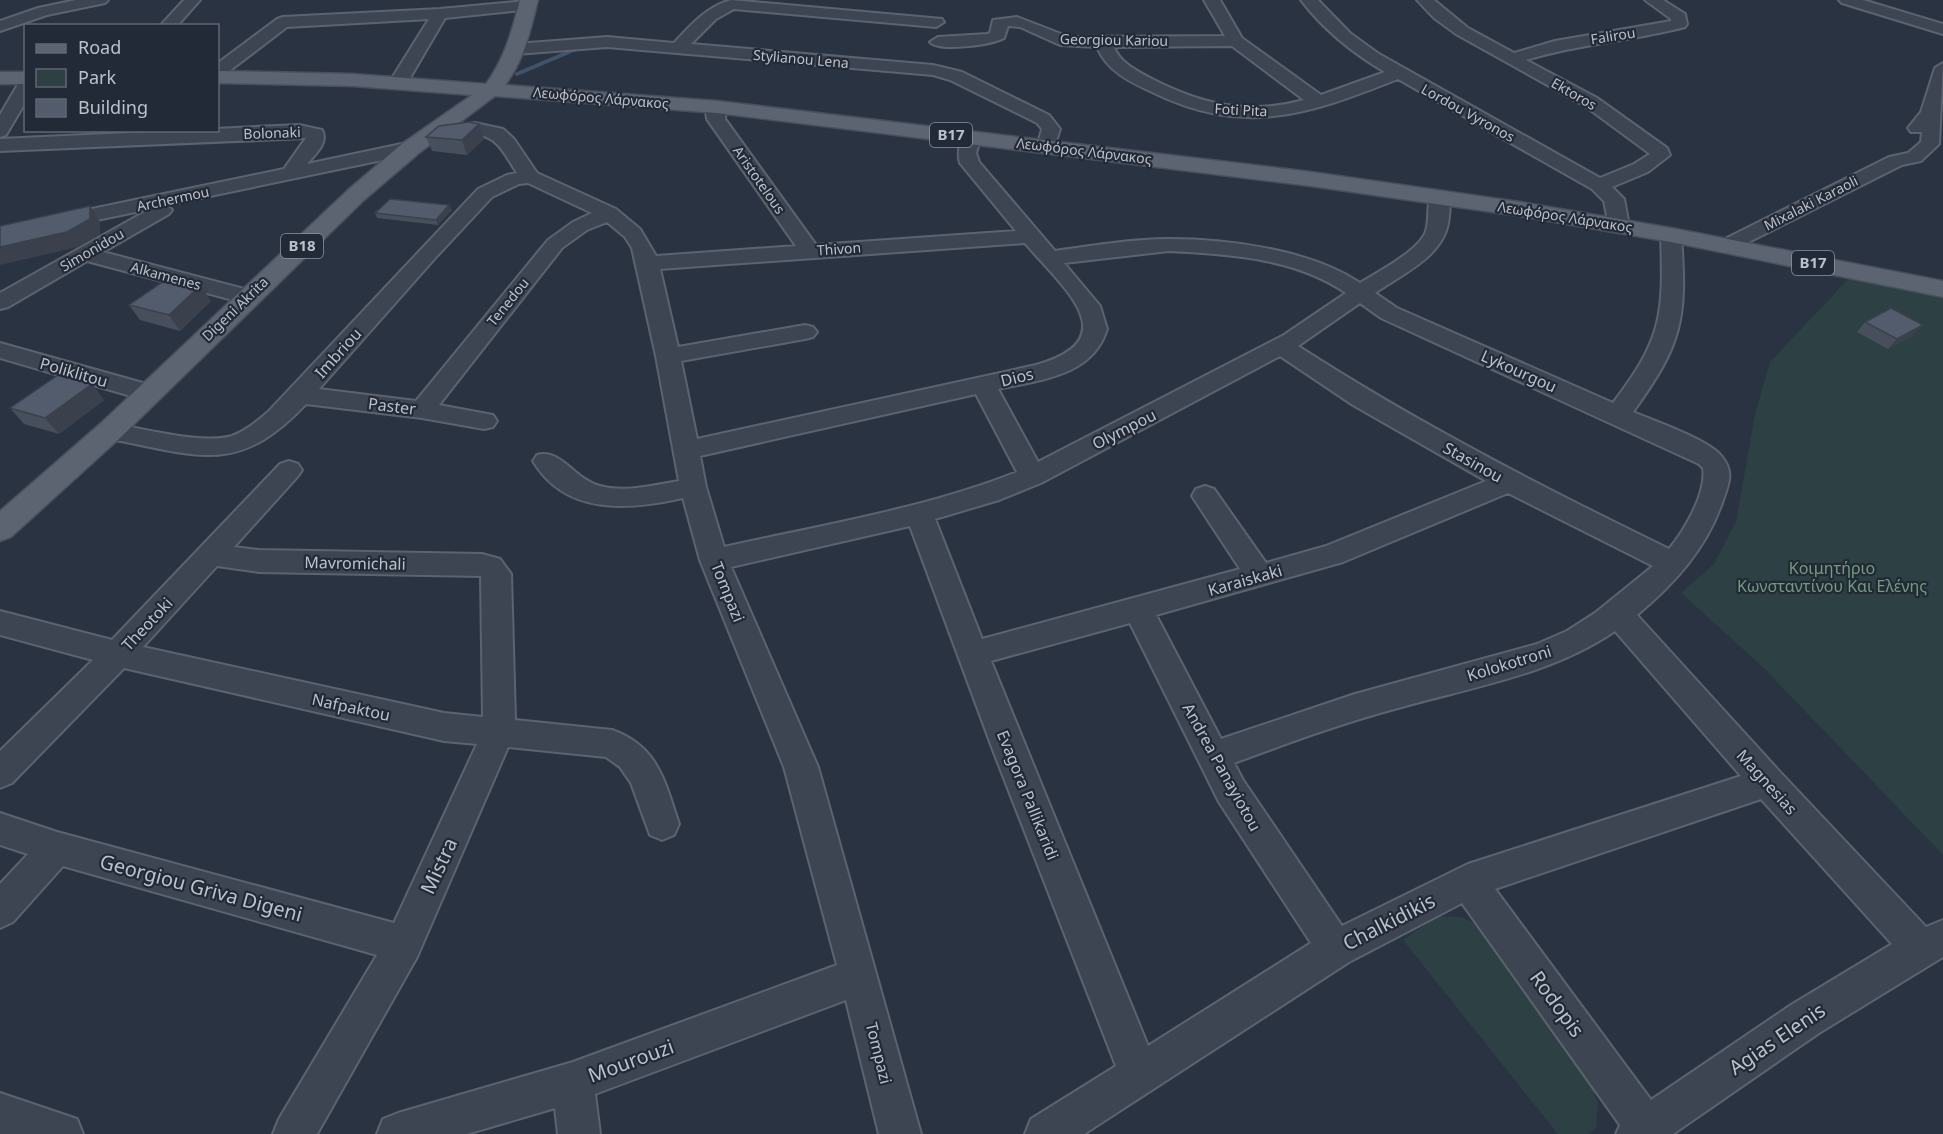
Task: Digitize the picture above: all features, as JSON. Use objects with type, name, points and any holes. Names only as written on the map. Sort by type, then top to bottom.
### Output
[{"type":"main road","name":"Digeni Akrita","points":[[7,515],[110,431],[380,173],[432,134],[465,118],[508,68],[533,3]]},
{"type":"main road","name":"Λεωφόρος Λάρνακος","points":[[219,77],[307,78],[398,83],[717,107],[972,137],[1401,192],[1439,213],[1473,203],[1671,235],[1943,289]]},
{"type":"main road","points":[[0,78],[24,78]]},
{"type":"main road","points":[[446,88],[459,98],[465,118]]},
{"type":"street","points":[[0,26],[43,11],[100,0]]},
{"type":"street","points":[[170,24],[192,0]]},
{"type":"street","points":[[1212,0],[1236,42],[1317,101]]},
{"type":"street","name":"Lordou Vyronos","points":[[1309,0],[1357,47],[1397,73],[1599,185],[1614,200],[1619,226]]},
{"type":"street","name":"Ektoros","points":[[1425,0],[1456,27],[1591,102],[1660,152],[1661,155],[1653,162],[1599,185]]},
{"type":"street","name":"Falirou","points":[[1510,59],[1555,46],[1679,24],[1680,21],[1675,13],[1653,0]]},
{"type":"street","points":[[1847,0],[1943,29]]},
{"type":"street","points":[[284,22],[290,3]]},
{"type":"street","points":[[219,70],[284,22],[418,8],[440,14],[533,3]]},
{"type":"street","points":[[678,48],[714,12],[722,6],[733,4],[938,16],[938,42],[933,70]]},
{"type":"street","points":[[398,83],[440,14]]},
{"type":"street","name":"Georgiou Kariou","points":[[938,42],[991,39],[998,35],[999,23],[1013,20],[1020,21],[1058,40],[1236,42]]},
{"type":"street","name":"Stylianou Lena","points":[[516,49],[599,41],[933,70],[956,76],[1043,118],[1051,129],[1046,147]]},
{"type":"street","name":"Foti Pita","points":[[1104,42],[1110,58],[1124,70],[1168,93],[1200,106],[1232,112],[1265,112],[1317,101],[1397,73]]},
{"type":"street","points":[[1896,160],[1898,151],[1930,113],[1943,68]]},
{"type":"street","points":[[0,131],[24,89]]},
{"type":"street","name":"Aristotelous","points":[[717,107],[716,119],[810,251]]},
{"type":"street","points":[[1907,142],[1927,148],[1930,144],[1933,122],[1930,113]]},
{"type":"street","points":[[465,118],[501,136],[530,177]]},
{"type":"street","name":"Bolonaki","points":[[0,145],[299,131],[315,134],[315,141],[291,174]]},
{"type":"street","name":"Dios","points":[[687,450],[984,386],[1075,360],[1083,355],[1092,343],[1096,330],[1089,306],[970,163],[967,153],[972,137]]},
{"type":"street","name":"Archermou","points":[[0,234],[411,148]]},
{"type":"street","name":"Mixalaki Karaoli","points":[[1726,246],[1896,160],[1914,156],[1927,148]]},
{"type":"street","name":"Archermou","points":[[346,162],[369,162],[378,167],[380,173]]},
{"type":"street","name":"Tompazi","points":[[530,177],[609,213],[633,233],[643,248],[668,356],[693,487],[714,560],[801,767],[860,976],[900,1134]]},
{"type":"street","name":"Imbriou","points":[[110,431],[203,446],[234,445],[267,426],[301,394],[485,194],[514,179],[530,177]]},
{"type":"street","name":"Simonidou","points":[[0,302],[185,197]]},
{"type":"street","name":"Tenedou","points":[[422,410],[555,244],[580,226],[609,213]]},
{"type":"street","name":"Olympou","points":[[714,560],[919,514],[990,493],[1032,476],[1281,346],[1428,247],[1436,237],[1439,213]]},
{"type":"street","points":[[1617,416],[1662,349],[1671,307],[1673,268],[1671,235]]},
{"type":"street","name":"Thivon","points":[[648,262],[1031,236]]},
{"type":"street","name":"Lykourgou","points":[[1050,258],[1138,247],[1207,247],[1280,257],[1305,264],[1338,278],[1389,313],[1682,444]]},
{"type":"street","name":"Alkamenes","points":[[84,254],[248,297]]},
{"type":"street","points":[[668,356],[805,332]]},
{"type":"street","name":"Stasinou","points":[[1281,346],[1362,399],[1509,482],[1673,564]]},
{"type":"street","name":"Poliklitou","points":[[0,350],[148,393]]},
{"type":"street","points":[[984,386],[1032,476]]},
{"type":"street","name":"Paster","points":[[301,394],[422,410],[484,421]]},
{"type":"street","name":"Kolokotroni","points":[[1212,756],[1377,701],[1550,653],[1618,614],[1673,564],[1690,543],[1704,519],[1717,477],[1717,468],[1714,462],[1682,444]]},
{"type":"street","points":[[546,461],[576,487],[599,496],[642,496],[693,487]]},
{"type":"street","name":"Theotoki","points":[[0,773],[118,654],[289,470]]},
{"type":"street","name":"Karaiskaki","points":[[973,654],[1333,555],[1509,482]]},
{"type":"street","points":[[1205,496],[1260,576]]},
{"type":"street","name":"Evagora Pallikaridi","points":[[919,514],[1140,1076]]},
{"type":"street","name":"Mavromichali","points":[[211,555],[259,561],[482,566],[490,567],[497,574]]},
{"type":"street","name":"Mistra","points":[[294,1134],[404,944],[499,732],[497,574]]},
{"type":"street","name":"Andrea Panayiotou","points":[[1138,610],[1231,791],[1336,949]]},
{"type":"street","name":"Magnesias","points":[[1618,614],[1767,782],[1931,943]]},
{"type":"street","name":"Nafpaktou","points":[[0,623],[118,654],[444,727],[612,744],[632,757],[646,777],[662,824]]},
{"type":"street","name":"Chalkidikis","points":[[1046,1134],[1336,949],[1468,881],[1767,782]]},
{"type":"street","name":"Georgiou Griva Digeni","points":[[0,829],[57,848],[404,944]]},
{"type":"street","points":[[0,910],[57,848]]},
{"type":"street","name":"Rodopis","points":[[1468,881],[1642,1131]]},
{"type":"street","name":"Agias Elenis","points":[[1642,1131],[1805,1019],[1931,943]]},
{"type":"street","name":"Mourouzi","points":[[398,1134],[573,1082],[860,976]]},
{"type":"street","points":[[573,1082],[579,1134]]},
{"type":"street","points":[[0,1114],[62,1134]]},
{"type":"green space","name":"Κοιμητήριο Κωνσταντίνου Και Ελένης","points":[[1851,276],[1943,294],[1943,855],[1764,668],[1681,593],[1714,564],[1736,522],[1755,414],[1770,362]]},
{"type":"green space","points":[[1438,916],[1461,917],[1485,929],[1590,1083],[1598,1103],[1596,1128],[1588,1134],[1558,1134],[1403,940]]},
{"type":"building","points":[[469,122],[479,124],[462,140],[426,137],[439,126]]},
{"type":"building","points":[[390,199],[449,205],[436,220],[375,213]]},
{"type":"building","points":[[90,206],[90,219],[67,232],[0,247],[0,226]]},
{"type":"building","points":[[170,277],[201,285],[169,315],[129,305]]},
{"type":"building","points":[[1891,308],[1923,325],[1897,339],[1865,322]]},
{"type":"building","points":[[58,375],[92,384],[45,418],[10,408]]},
{"type":"waterway","points":[[517,74],[583,46]]}]
